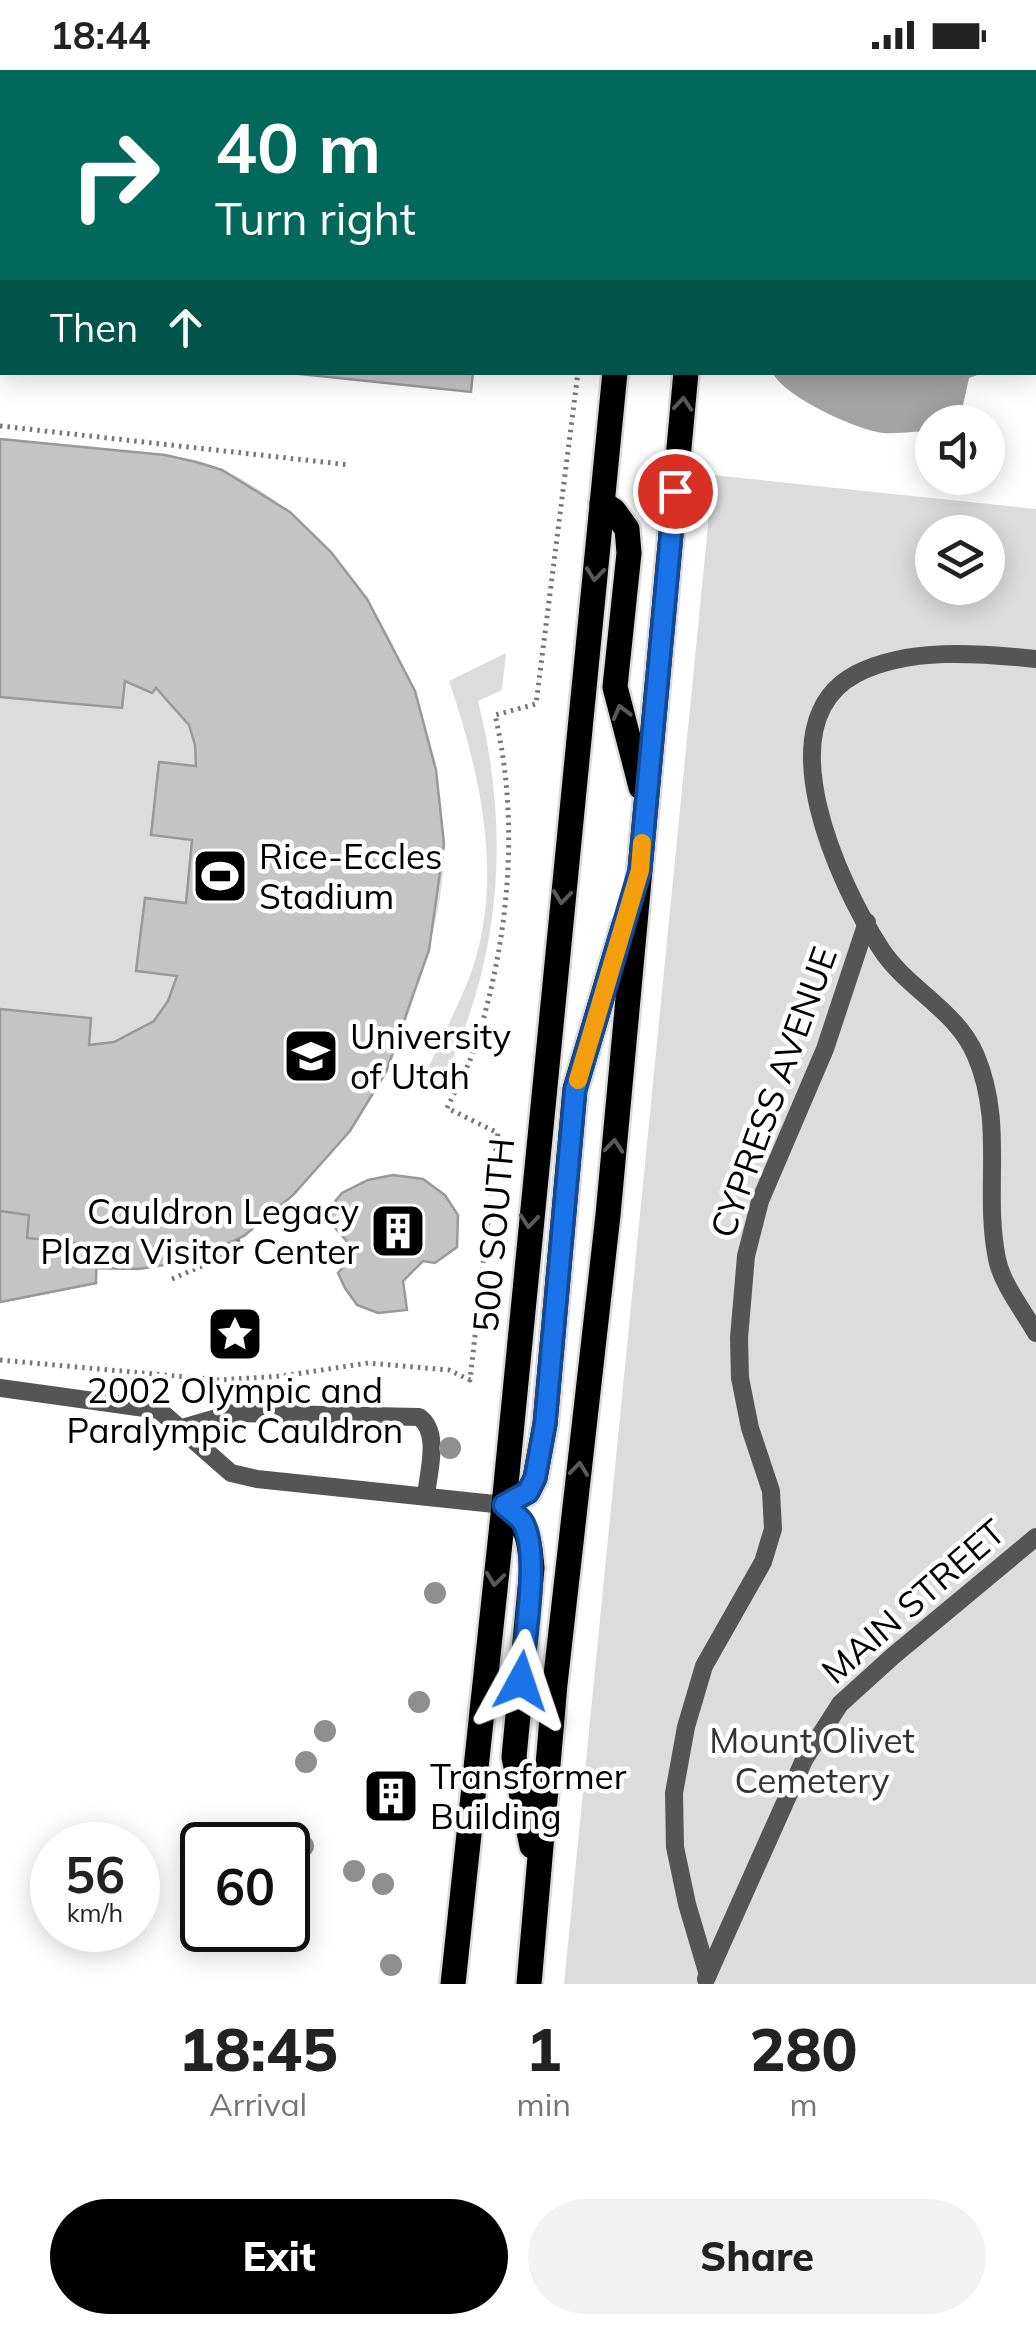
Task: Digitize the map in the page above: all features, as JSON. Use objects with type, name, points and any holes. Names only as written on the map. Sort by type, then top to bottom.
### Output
[{"type":"main road","name":"500 SOUTH","points":[[452,1984],[504,1505],[615,375]]},
{"type":"main road","points":[[528,1984],[608,1215],[686,375]]},
{"type":"main road","points":[[602,503],[614,511],[627,529],[629,553],[615,688],[646,806]]},
{"type":"main road","points":[[537,1872],[514,1756],[530,1554],[523,1522],[504,1505],[528,1492],[541,1453],[559,1300],[575,1090],[640,870]]},
{"type":"lane","points":[[1036,659],[990,654],[892,662],[854,675],[826,700],[810,750],[824,828],[881,950],[951,1018],[974,1050],[987,1082],[994,1140],[991,1211],[998,1263],[1036,1332]]},
{"type":"lane","name":"CYPRESS AVENUE","points":[[706,1979],[675,1847],[674,1793],[686,1727],[704,1666],[763,1562],[773,1529],[771,1491],[750,1428],[740,1378],[746,1256],[760,1201],[825,1049],[867,922]]},
{"type":"lane","points":[[0,1388],[159,1410],[231,1473],[504,1505]]},
{"type":"lane","points":[[178,1429],[234,1413],[419,1417],[428,1423],[432,1433],[426,1496]]},
{"type":"lane","name":"MAIN STREET","points":[[706,1979],[804,1760],[840,1704],[1036,1537]]},
{"type":"path","points":[[0,1360],[220,1380],[282,1376],[368,1363],[449,1370],[470,1380],[498,1133],[447,1108],[475,1048],[494,975],[510,836],[495,715],[536,704],[578,375]]},
{"type":"path","points":[[0,426],[350,465]]},
{"type":"path","points":[[172,1279],[241,1249],[237,1239]]},
{"type":"green space","name":"Rice-Eccles Stadium","points":[[0,439],[160,455],[212,465],[272,499],[315,535],[352,578],[383,626],[408,677],[426,731],[444,842],[433,931],[395,1053],[360,1115],[316,1170],[263,1216],[185,1260],[143,1269],[95,1269],[96,1283],[0,1302]]},
{"type":"green space","name":"Mount Olivet Cemetery","points":[[713,475],[1036,509],[1036,1984],[564,1984]]},
{"type":"green space","points":[[506,653],[502,690],[478,701],[495,799],[495,894],[478,988],[443,1081],[426,1072],[468,981],[486,906],[487,868],[479,792],[449,681]]},
{"type":"shaded area","points":[[775,375],[977,375],[969,378],[963,405],[915,405],[915,432],[872,431],[822,411],[791,392]]},
{"type":"building","points":[[310,375],[473,375],[471,392]]},
{"type":"building","name":"Rice-Eccles Stadium","points":[[0,439],[165,455],[196,462],[222,470],[290,512],[331,552],[367,599],[415,691],[436,770],[444,844],[429,950],[386,1072],[350,1131],[293,1195],[244,1236],[216,1249],[139,1269],[94,1268],[96,1283],[0,1302],[0,1009],[91,1018],[89,1045],[114,1042],[154,1021],[168,1001],[177,976],[136,971],[145,898],[186,903],[192,840],[151,835],[159,762],[196,766],[189,725],[156,688],[152,693],[125,681],[122,708],[0,697]]},
{"type":"building","name":"Cauldron Legacy Plaza Visitor Center","points":[[393,1175],[423,1179],[445,1195],[458,1215],[457,1247],[435,1263],[423,1261],[403,1281],[407,1310],[378,1313],[357,1305],[345,1288],[338,1273],[356,1252],[324,1215],[342,1193],[368,1180]]},
{"type":"building","points":[[0,1211],[29,1215],[27,1238],[97,1245],[96,1283],[0,1302]]},
{"type":"building","name":"Transformer Building","points":[[379,1775],[407,1778],[402,1817],[375,1814]]},
{"type":"slow traffic","points":[[578,1080],[640,870],[642,843]]},
{"type":"place","name":"Rice-Eccles Stadium","points":[[220,876]]},
{"type":"place","name":"University of Utah","points":[[311,1056]]},
{"type":"place","name":"Cauldron Legacy Plaza Visitor Center","points":[[398,1231]]},
{"type":"place","name":"2002 Olympic and Paralympic Cauldron","points":[[235,1334]]},
{"type":"place","name":"Transformer Building","points":[[391,1796]]},
{"type":"route","points":[[521,1681],[532,1568],[523,1522],[504,1505],[528,1492],[541,1453],[559,1300],[575,1090],[640,870],[675,491]]}]
